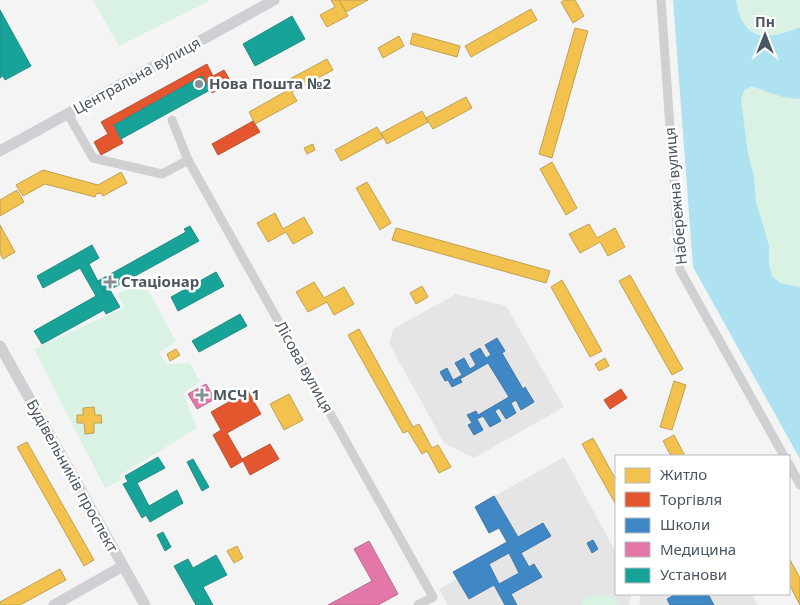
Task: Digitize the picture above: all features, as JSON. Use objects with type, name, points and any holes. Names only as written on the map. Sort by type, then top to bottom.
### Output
[{"type":"street","name":"Центральна вулиця","points":[[0,151],[274,0]]},
{"type":"street","name":"Набережна вулиця","points":[[661,0],[680,270],[783,455]]},
{"type":"street","points":[[68,114],[93,158],[162,174],[188,160]]},
{"type":"street","name":"Лісова вулиця","points":[[172,120],[188,160],[433,597],[418,605]]},
{"type":"street","name":"Будівельників проспект","points":[[0,346],[145,605]]},
{"type":"street","points":[[790,466],[800,484]]},
{"type":"street","points":[[54,605],[123,566]]},
{"type":"shaded area","points":[[456,294],[506,306],[564,407],[474,458],[444,443],[389,343],[393,329]]},
{"type":"shaded area","points":[[564,457],[615,550],[615,595],[632,595],[629,605],[448,605],[439,589],[457,579],[453,572],[506,542],[499,528],[489,533],[475,507]]},
{"type":"shaded area","points":[[641,595],[753,595],[758,605],[639,605]]},
{"type":"green space","points":[[93,0],[211,0],[119,46]]},
{"type":"green space","points":[[736,0],[800,0],[800,27],[777,34],[758,34],[744,23],[739,14]]},
{"type":"green space","points":[[751,86],[782,97],[800,99],[800,287],[780,283],[772,276],[769,263],[769,245],[755,202],[754,177],[748,153],[741,100],[744,91]]},
{"type":"green space","points":[[144,282],[176,342],[159,352],[166,364],[190,363],[200,382],[183,393],[197,428],[120,475],[122,480],[105,488],[34,349],[124,308],[117,294]]},
{"type":"green space","points":[[598,594],[609,596],[620,605],[581,605],[582,601]]},
{"type":"water","points":[[673,0],[736,0],[739,14],[744,24],[751,31],[767,36],[788,32],[800,27],[800,99],[782,97],[751,86],[744,91],[741,100],[748,153],[754,177],[756,202],[769,245],[769,263],[772,276],[780,283],[800,287],[800,459],[693,267]]},
{"type":"building: Житло","points":[[331,0],[339,0],[348,16],[327,27],[320,15],[335,7]]},
{"type":"building: Житло","points":[[339,0],[368,0],[346,12]]},
{"type":"building: Житло","points":[[564,0],[575,0],[584,16],[573,23],[561,2]]},
{"type":"building: Житло","points":[[531,9],[537,20],[471,57],[465,46]]},
{"type":"building: Житло","points":[[575,28],[588,31],[552,158],[539,154]]},
{"type":"building: Житло","points":[[413,33],[460,46],[457,57],[410,44]]},
{"type":"building: Житло","points":[[399,36],[404,46],[383,58],[378,48]]},
{"type":"building: Житло","points":[[327,59],[333,70],[292,92],[286,81]]},
{"type":"building: Житло","points":[[290,89],[297,101],[255,124],[249,112]]},
{"type":"building: Житло","points":[[466,97],[472,108],[433,129],[426,118]]},
{"type":"building: Житло","points":[[422,111],[428,122],[387,144],[381,133]]},
{"type":"building: Житло","points":[[377,127],[383,138],[341,161],[335,150]]},
{"type":"building: Житло","points":[[313,144],[315,150],[307,154],[304,148]]},
{"type":"building: Житло","points":[[552,162],[577,208],[566,215],[540,169]]},
{"type":"building: Житло","points":[[43,170],[98,185],[121,172],[127,183],[103,196],[101,193],[96,194],[95,197],[45,184],[23,196],[16,185]]},
{"type":"building: Житло","points":[[367,182],[391,223],[380,230],[356,188]]},
{"type":"building: Житло","points":[[17,190],[24,202],[0,216],[0,200]]},
{"type":"building: Житло","points":[[275,213],[283,229],[304,217],[313,233],[293,244],[286,232],[268,242],[257,223]]},
{"type":"building: Житло","points":[[589,224],[597,238],[615,228],[625,247],[608,256],[600,242],[580,253],[569,234]]},
{"type":"building: Житло","points":[[0,225],[15,252],[3,259],[0,253]]},
{"type":"building: Житло","points":[[396,228],[550,271],[546,283],[392,240]]},
{"type":"building: Житло","points":[[630,275],[683,369],[672,375],[619,281]]},
{"type":"building: Житло","points":[[562,280],[602,351],[590,357],[551,287]]},
{"type":"building: Житло","points":[[314,282],[324,298],[344,287],[354,304],[334,315],[327,302],[308,312],[296,292]]},
{"type":"building: Житло","points":[[422,286],[428,297],[416,304],[410,293]]},
{"type":"building: Житло","points":[[359,329],[413,427],[419,424],[432,448],[438,445],[451,467],[439,473],[427,451],[422,454],[408,431],[403,433],[348,335]]},
{"type":"building: Житло","points":[[176,349],[180,355],[170,361],[167,354]]},
{"type":"building: Житло","points":[[605,358],[609,366],[599,371],[595,364]]},
{"type":"building: Житло","points":[[674,381],[686,385],[672,430],[660,427]]},
{"type":"building: Житло","points":[[289,394],[303,420],[284,430],[270,404]]},
{"type":"building: Житло","points":[[94,407],[95,415],[101,415],[102,423],[94,423],[94,433],[85,434],[84,423],[77,423],[77,415],[83,415],[83,408]]},
{"type":"building: Житло","points":[[674,435],[684,455],[670,455],[663,441]]},
{"type":"building: Житло","points":[[593,438],[615,478],[615,503],[582,444]]},
{"type":"building: Житло","points":[[27,442],[94,560],[84,566],[17,447]]},
{"type":"building: Житло","points":[[237,546],[243,558],[234,563],[227,551]]},
{"type":"building: Житло","points":[[790,560],[800,578],[800,605],[790,586]]},
{"type":"building: Житло","points":[[60,569],[66,580],[20,605],[0,605],[0,602]]},
{"type":"building: Торгівля","points":[[207,64],[213,76],[224,70],[231,82],[212,93],[202,76],[114,125],[123,143],[101,155],[94,142],[108,134],[101,122]]},
{"type":"building: Торгівля","points":[[253,121],[260,132],[218,155],[212,144]]},
{"type":"building: Торгівля","points":[[621,389],[627,398],[610,409],[604,400]]},
{"type":"building: Торгівля","points":[[248,391],[261,414],[227,433],[242,459],[270,444],[279,459],[250,475],[243,461],[231,468],[213,435],[221,430],[211,412]]},
{"type":"building: Школи","points":[[497,338],[505,351],[502,353],[523,389],[525,387],[534,402],[521,410],[516,400],[511,403],[516,413],[506,419],[499,408],[495,411],[501,421],[490,427],[483,416],[477,419],[483,430],[474,435],[468,425],[472,423],[467,415],[476,411],[478,415],[509,397],[488,363],[460,379],[462,382],[452,387],[448,380],[445,381],[440,372],[447,368],[453,380],[462,375],[455,363],[464,358],[470,369],[476,365],[470,354],[480,348],[486,358],[491,355],[485,345]]},
{"type":"building: Школи","points":[[494,496],[518,537],[543,523],[551,536],[521,553],[529,567],[534,564],[542,577],[511,594],[517,605],[505,605],[494,585],[469,599],[453,572],[507,542],[499,528],[489,533],[475,507]],"holes":[[[509,553],[519,573],[499,584],[489,564]]]},
{"type":"building: Школи","points":[[593,540],[598,549],[592,553],[587,543]]},
{"type":"building: Школи","points":[[674,595],[709,595],[714,605],[670,605],[667,599]]},
{"type":"building: Медицина","points":[[206,384],[215,399],[197,409],[188,394]]},
{"type":"building: Медицина","points":[[369,541],[398,594],[378,605],[328,605],[372,581],[354,549]]},
{"type":"building: Установи","points":[[0,10],[31,66],[5,80],[3,76],[0,78]]},
{"type":"building: Установи","points":[[292,16],[305,39],[255,66],[243,44]]},
{"type":"building: Установи","points":[[202,76],[210,90],[121,139],[114,125]]},
{"type":"building: Установи","points":[[190,226],[199,241],[104,293],[98,281],[186,232],[184,229]]},
{"type":"building: Установи","points":[[92,245],[99,258],[89,264],[104,293],[110,290],[120,307],[106,314],[104,310],[42,344],[34,331],[96,296],[80,268],[43,288],[37,276]]},
{"type":"building: Установи","points":[[216,272],[224,286],[178,311],[171,297]]},
{"type":"building: Установи","points":[[240,314],[247,326],[199,352],[192,341]]},
{"type":"building: Установи","points":[[158,457],[165,468],[137,483],[149,506],[177,490],[183,503],[150,522],[146,515],[142,518],[123,484],[128,482],[125,476]]},
{"type":"building: Установи","points":[[193,459],[209,487],[202,491],[187,462]]},
{"type":"building: Установи","points":[[163,532],[171,547],[165,551],[157,535]]},
{"type":"building: Установи","points":[[216,555],[227,575],[203,587],[213,605],[196,605],[174,566],[188,559],[193,568]]},
{"type":"place","name":"Нова Пошта №2","points":[[199,84]]},
{"type":"place","name":"Стаціонар","points":[[110,282]]},
{"type":"place","name":"МСЧ 1","points":[[202,395]]}]
